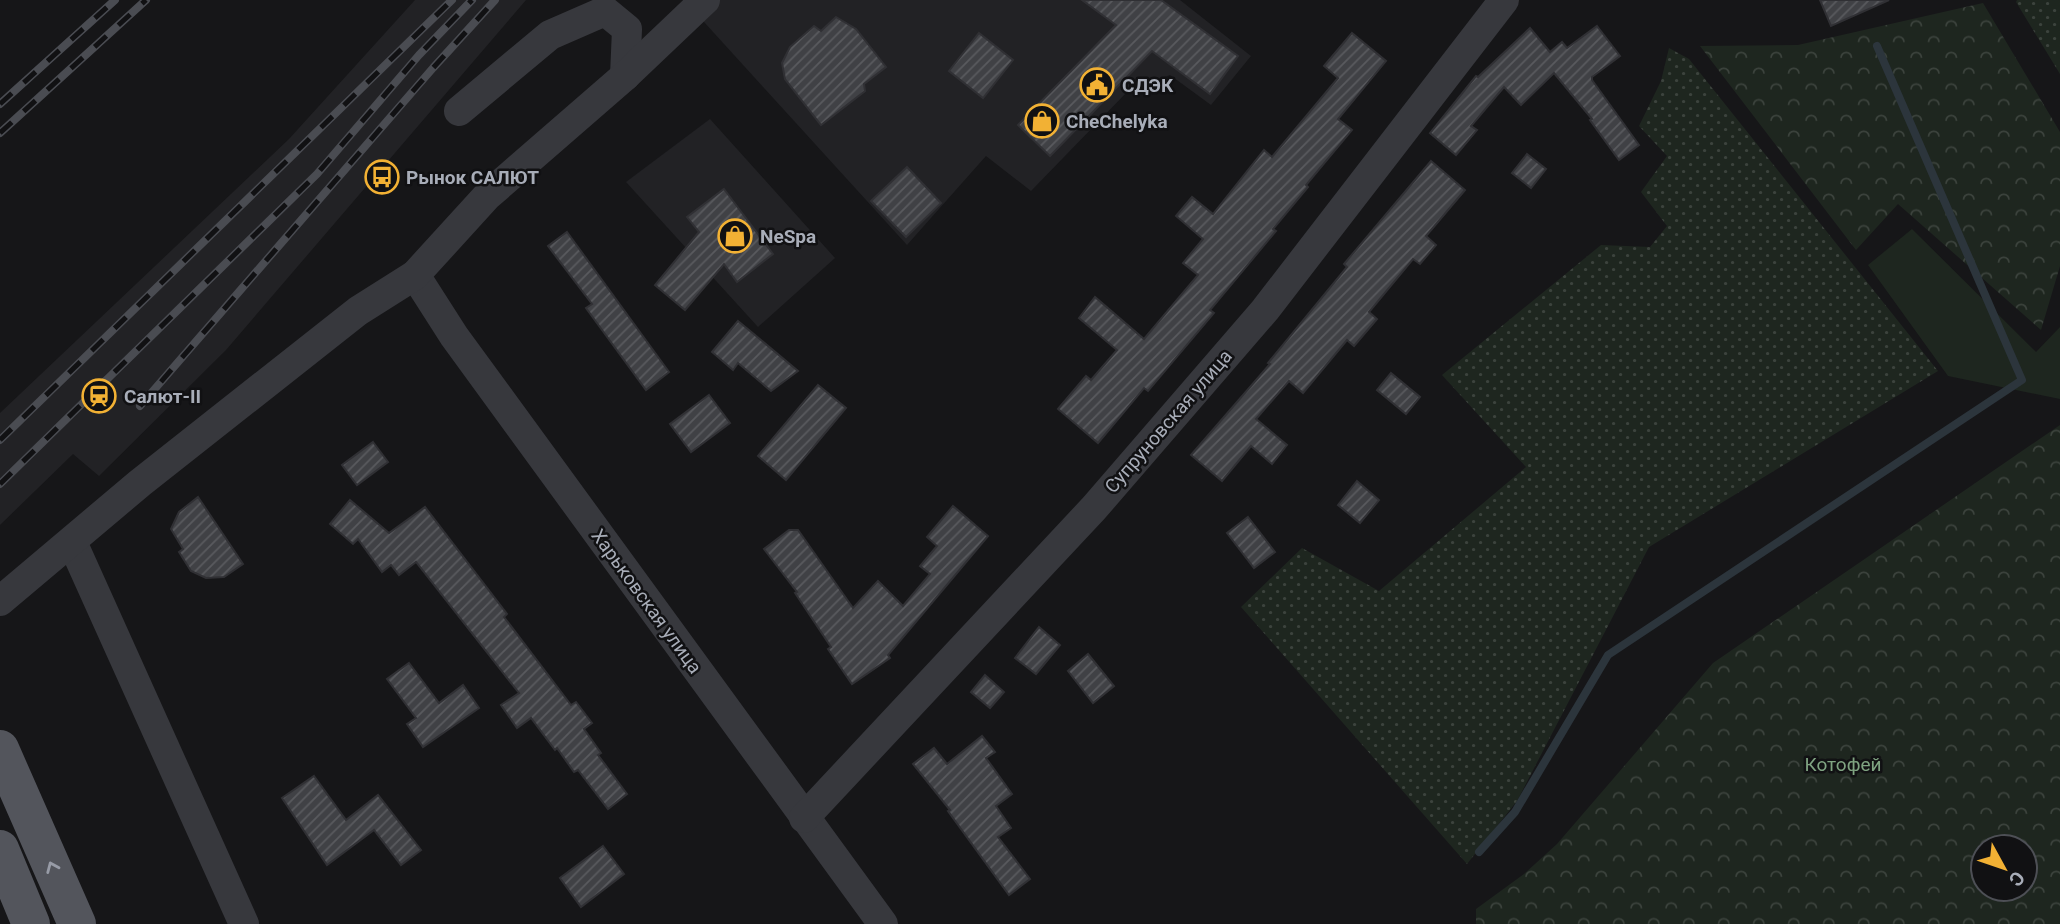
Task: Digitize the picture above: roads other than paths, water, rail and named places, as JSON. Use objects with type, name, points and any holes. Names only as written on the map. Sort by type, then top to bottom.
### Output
[{"type":"main road","points":[[0,749],[76,924]]},
{"type":"main road","points":[[0,849],[31,924]]},
{"type":"street","points":[[0,601],[140,483],[348,318],[415,275],[488,196],[625,76],[705,0]]},
{"type":"street","name":"Супруновская улица","points":[[804,818],[1094,508],[1265,310],[1504,0]]},
{"type":"street","points":[[459,111],[550,35],[605,11],[627,29],[625,76]]},
{"type":"street","name":"Харьковская улица","points":[[415,275],[463,347],[883,924]]},
{"type":"street","points":[[72,542],[244,924]]},
{"type":"waterway","points":[[1479,852],[1515,812],[1608,655],[2022,380],[1877,46]]},
{"type":"railway","points":[[0,104],[115,0]]},
{"type":"railway","points":[[0,133],[146,0]]},
{"type":"railway","points":[[0,440],[452,0]]},
{"type":"railway","points":[[0,484],[317,174],[419,55],[472,0]]},
{"type":"railway","points":[[140,406],[495,0]]},
{"type":"place","name":"СДЭК","points":[[1097,85]]},
{"type":"place","name":"CheChelyka","points":[[1042,121]]},
{"type":"place","name":"Рынок САЛЮТ","points":[[382,177]]},
{"type":"place","name":"NeSpa","points":[[735,236]]},
{"type":"place","name":"Салют-II","points":[[99,396]]},
{"type":"park label","name":"Котофей","points":[[1843,764]]}]
